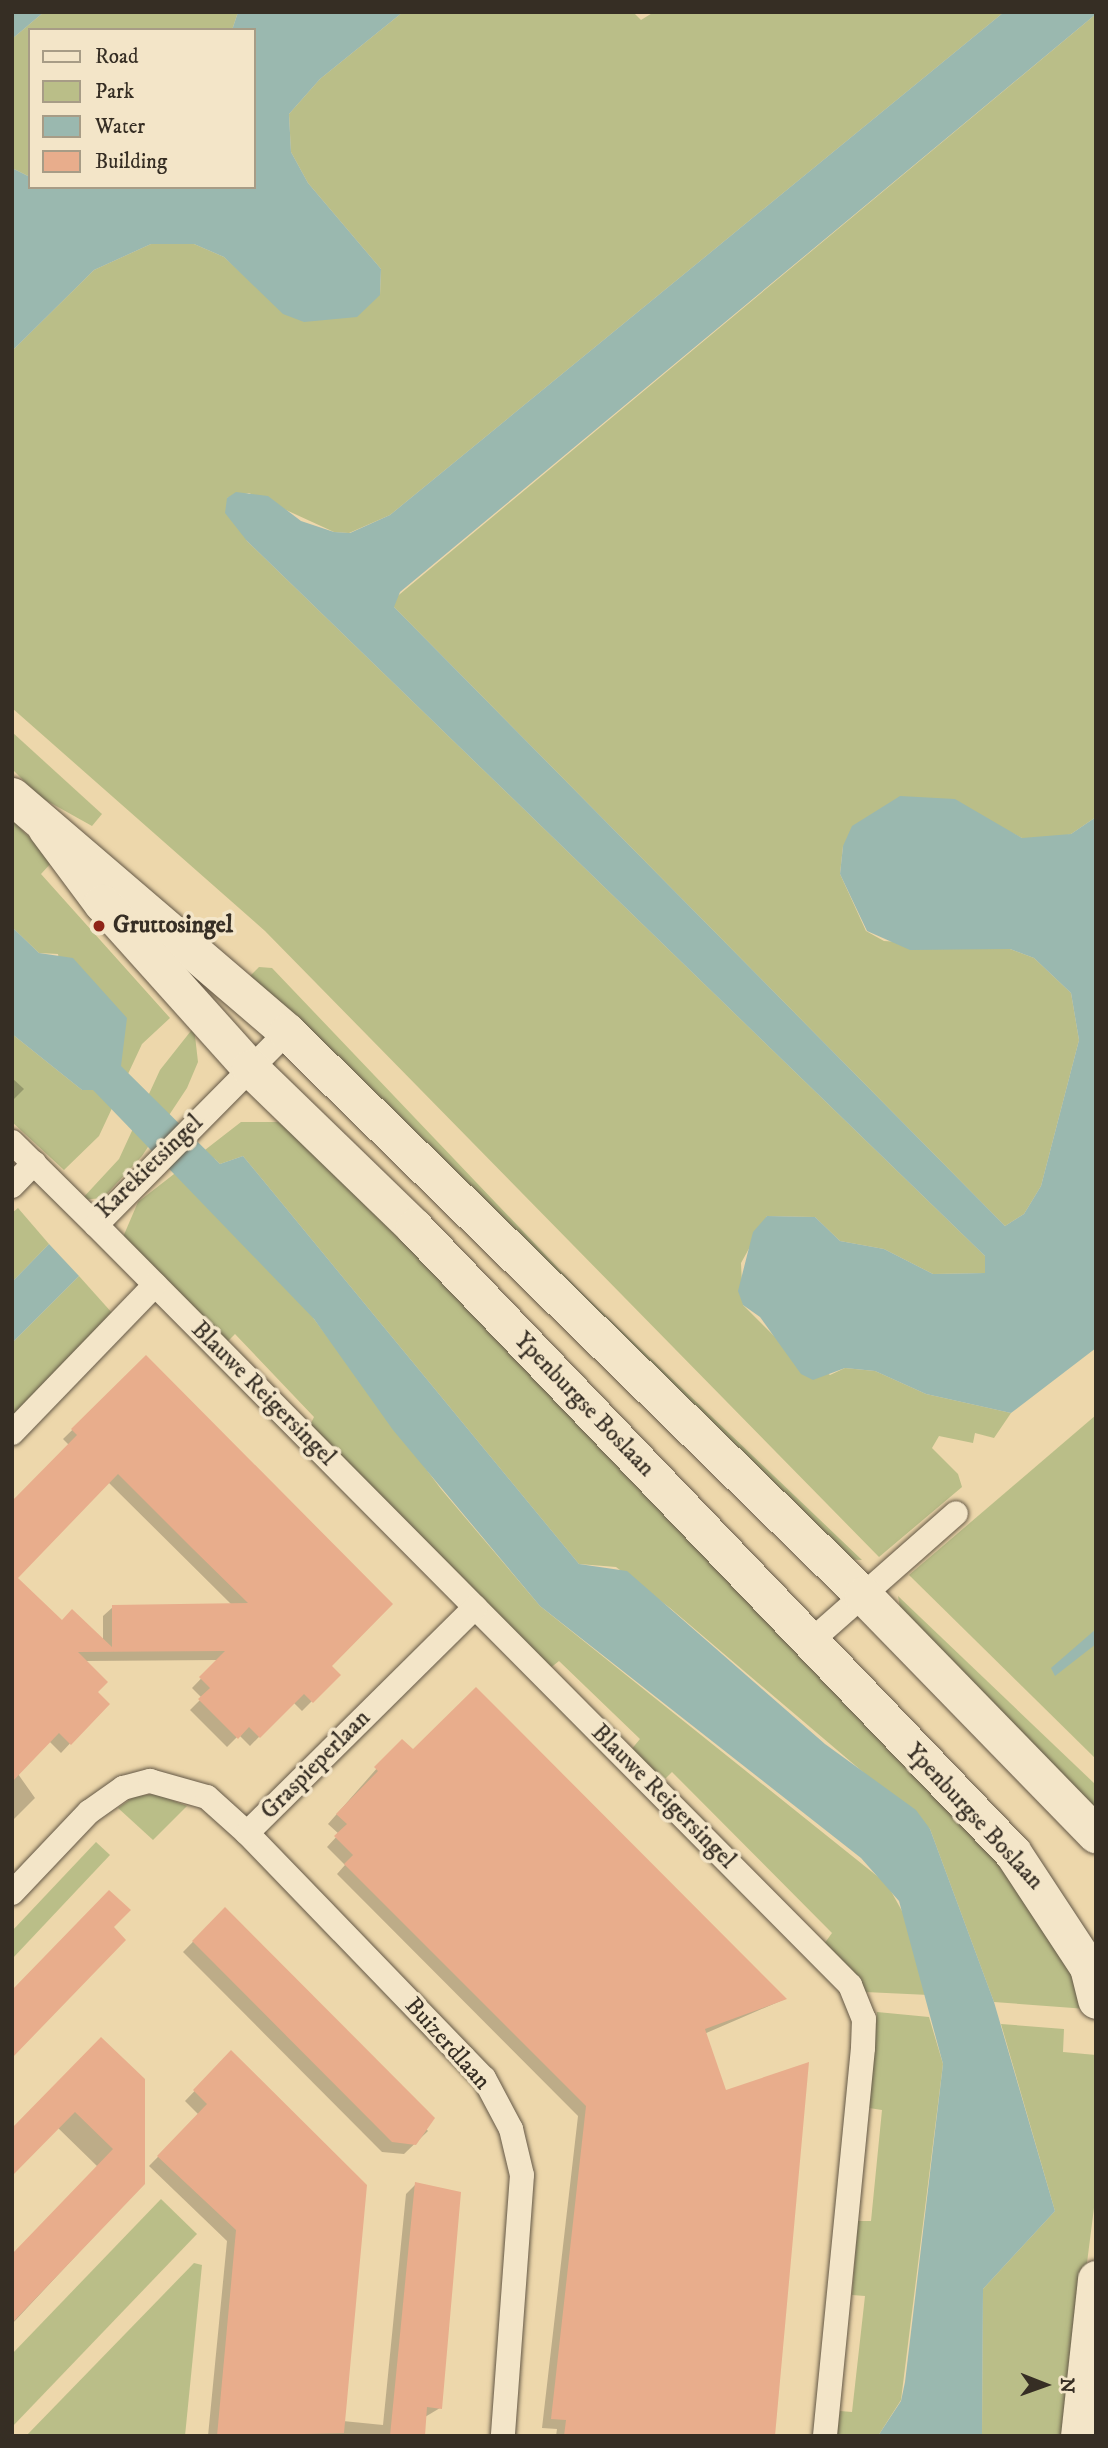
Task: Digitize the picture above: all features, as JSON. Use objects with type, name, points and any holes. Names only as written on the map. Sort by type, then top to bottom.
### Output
[{"type":"main road","name":"Ypenburgse Boslaan","points":[[12,796],[46,828],[287,1032],[863,1595],[1096,1835]]},
{"type":"main road","name":"Ypenburgse Boslaan","points":[[46,828],[102,903],[250,1068],[414,1227],[1013,1853],[1094,1974]]},
{"type":"main road","points":[[1079,2436],[1096,2279]]},
{"type":"street","name":"Karekietsingel","points":[[12,1142],[96,1225],[287,1032]]},
{"type":"street","points":[[12,1186],[34,1163]]},
{"type":"street","points":[[12,1433],[155,1285],[96,1225]]},
{"type":"street","name":"Blauwe Reigersingel","points":[[155,1285],[850,1985],[859,2002],[863,2048],[825,2436]]},
{"type":"street","points":[[811,1641],[956,1513]]},
{"type":"street","name":"Graspieperlaan","points":[[12,1893],[89,1812],[123,1788],[150,1781],[207,1797],[247,1833],[475,1607]]},
{"type":"street","name":"Buizerdlaan","points":[[247,1833],[484,2078],[511,2129],[523,2175],[503,2436]]},
{"type":"green space","points":[[44,12],[238,12],[233,28],[28,28],[28,176],[12,168],[12,39]]},
{"type":"green space","points":[[403,12],[633,12],[641,20],[654,12],[1004,12],[390,515],[349,533],[334,532],[249,493],[227,498],[247,541],[985,1256],[985,1273],[933,1274],[884,1249],[840,1241],[815,1217],[767,1216],[741,1263],[743,1305],[778,1340],[830,1375],[845,1368],[875,1371],[926,1394],[1011,1413],[994,1438],[975,1433],[973,1443],[939,1436],[932,1448],[958,1474],[962,1487],[879,1557],[265,931],[12,708],[12,351],[94,270],[151,244],[194,244],[224,257],[250,281],[380,295],[381,269],[308,183],[291,152],[289,114],[320,79]]},
{"type":"green space","points":[[1096,14],[1096,817],[1071,834],[1047,840],[1022,838],[980,817],[843,846],[840,874],[866,931],[884,941],[1010,949],[1034,958],[1071,993],[1079,1040],[1041,1186],[1024,1214],[1005,1226],[394,607],[394,599]]},
{"type":"green space","points":[[12,732],[102,814],[92,826],[40,797],[12,769]]},
{"type":"green space","points":[[12,820],[53,861],[41,874],[170,1018],[142,1044],[99,1136],[64,1170],[12,1122],[12,1034],[82,1090],[58,954],[39,953],[12,927]]},
{"type":"green space","points":[[259,967],[272,968],[579,1290],[862,1560],[841,1559],[245,981]]},
{"type":"green space","points":[[194,1027],[198,1062],[187,1088],[142,1156],[103,1198],[81,1200],[119,1159],[160,1070]]},
{"type":"green space","points":[[241,1122],[278,1122],[356,1182],[1048,1913],[1087,2009],[994,2002],[930,1829],[670,1608],[616,1567],[579,1564],[243,1156],[220,1164],[214,1158],[314,1319],[441,1489],[540,1606],[887,1884],[907,1920],[929,1995],[865,1992],[824,1944],[832,1933],[672,1772],[661,1783],[630,1751],[640,1739],[559,1661],[549,1669],[309,1427],[314,1417],[235,1334],[225,1344],[123,1237],[138,1202]]},
{"type":"green space","points":[[18,1208],[49,1244],[12,1282],[12,1213]]},
{"type":"green space","points":[[79,1276],[113,1314],[12,1418],[12,1343]]},
{"type":"green space","points":[[1096,1415],[1096,1759],[909,1575]]},
{"type":"green space","points":[[898,1596],[1096,1785],[1096,1816],[902,1619]]},
{"type":"green space","points":[[156,1794],[187,1806],[153,1840],[118,1808],[135,1796]]},
{"type":"green space","points":[[96,1842],[110,1855],[12,1959],[12,1931]]},
{"type":"green space","points":[[877,2012],[929,2017],[943,2064],[901,2400],[878,2436],[837,2436],[840,2411],[852,2412],[865,2296],[852,2295],[858,2221],[871,2221],[882,2110],[869,2108]]},
{"type":"green space","points":[[1001,2024],[1064,2029],[1063,2052],[1096,2055],[1096,2192],[1065,2436],[982,2436],[983,2289],[1055,2211]]},
{"type":"green space","points":[[161,2199],[197,2234],[12,2427],[12,2354]]},
{"type":"green space","points":[[194,2263],[202,2265],[185,2436],[26,2436]]},
{"type":"water","points":[[12,12],[44,12],[12,39]]},
{"type":"water","points":[[238,12],[403,12],[320,79],[289,114],[291,152],[308,183],[381,269],[380,295],[357,317],[304,322],[283,314],[224,257],[194,244],[151,244],[94,270],[12,351],[12,168],[28,176],[28,189],[256,189],[256,28],[233,28]]},
{"type":"water","points":[[1004,12],[1096,14],[400,592],[394,607],[1005,1226],[1024,1214],[1041,1186],[1079,1040],[1071,993],[1034,958],[1010,949],[910,950],[867,931],[840,874],[843,846],[852,826],[900,796],[955,799],[1022,838],[1071,834],[1096,817],[1096,1348],[1011,1413],[926,1394],[875,1371],[845,1368],[813,1380],[801,1374],[760,1317],[743,1305],[738,1291],[753,1232],[767,1216],[815,1217],[840,1241],[884,1249],[933,1274],[985,1273],[985,1256],[247,541],[225,513],[227,498],[236,492],[268,496],[301,521],[334,532],[350,533],[390,515]]},
{"type":"water","points":[[12,927],[39,953],[73,958],[127,1018],[121,1066],[220,1164],[243,1156],[579,1564],[627,1571],[825,1744],[916,1810],[930,1829],[994,2002],[1055,2211],[983,2289],[982,2436],[878,2436],[901,2401],[905,2382],[943,2064],[899,1901],[861,1858],[540,1606],[393,1430],[314,1319],[93,1090],[82,1090],[12,1034]]},
{"type":"water","points":[[49,1244],[79,1276],[12,1343],[12,1282]]},
{"type":"water","points":[[1096,1629],[1096,1644],[1055,1676],[1051,1668]]},
{"type":"building","points":[[146,1355],[393,1604],[332,1666],[341,1675],[313,1703],[304,1694],[260,1738],[249,1727],[238,1739],[198,1699],[210,1688],[199,1677],[225,1651],[78,1652],[108,1682],[98,1692],[110,1704],[71,1745],[59,1733],[12,1782],[12,1501],[77,1435],[71,1429]],"holes":[[[118,1474],[248,1603],[112,1605],[112,1647],[72,1609],[62,1620],[18,1578]]]},
{"type":"building","points":[[476,1687],[787,1999],[705,2029],[726,2090],[809,2062],[775,2436],[564,2436],[566,2420],[551,2419],[586,2106],[344,1864],[353,1855],[334,1836],[347,1824],[336,1814],[378,1771],[374,1767],[402,1739],[413,1749]]},
{"type":"building","points":[[109,1890],[131,1910],[114,1927],[126,1940],[12,2058],[12,1990]]},
{"type":"building","points":[[225,1907],[435,2118],[416,2145],[392,2142],[192,1941]]},
{"type":"building","points":[[101,2037],[145,2079],[145,2184],[12,2323],[12,2254],[113,2149],[75,2112],[12,2176],[12,2128]]},
{"type":"building","points":[[231,2050],[367,2185],[344,2433],[217,2436],[236,2230],[157,2156],[207,2104],[193,2090]]},
{"type":"building","points":[[415,2182],[461,2192],[442,2409],[427,2407],[425,2436],[390,2436]]},
{"type":"place","name":"Gruttosingel","points":[[99,926]]}]
